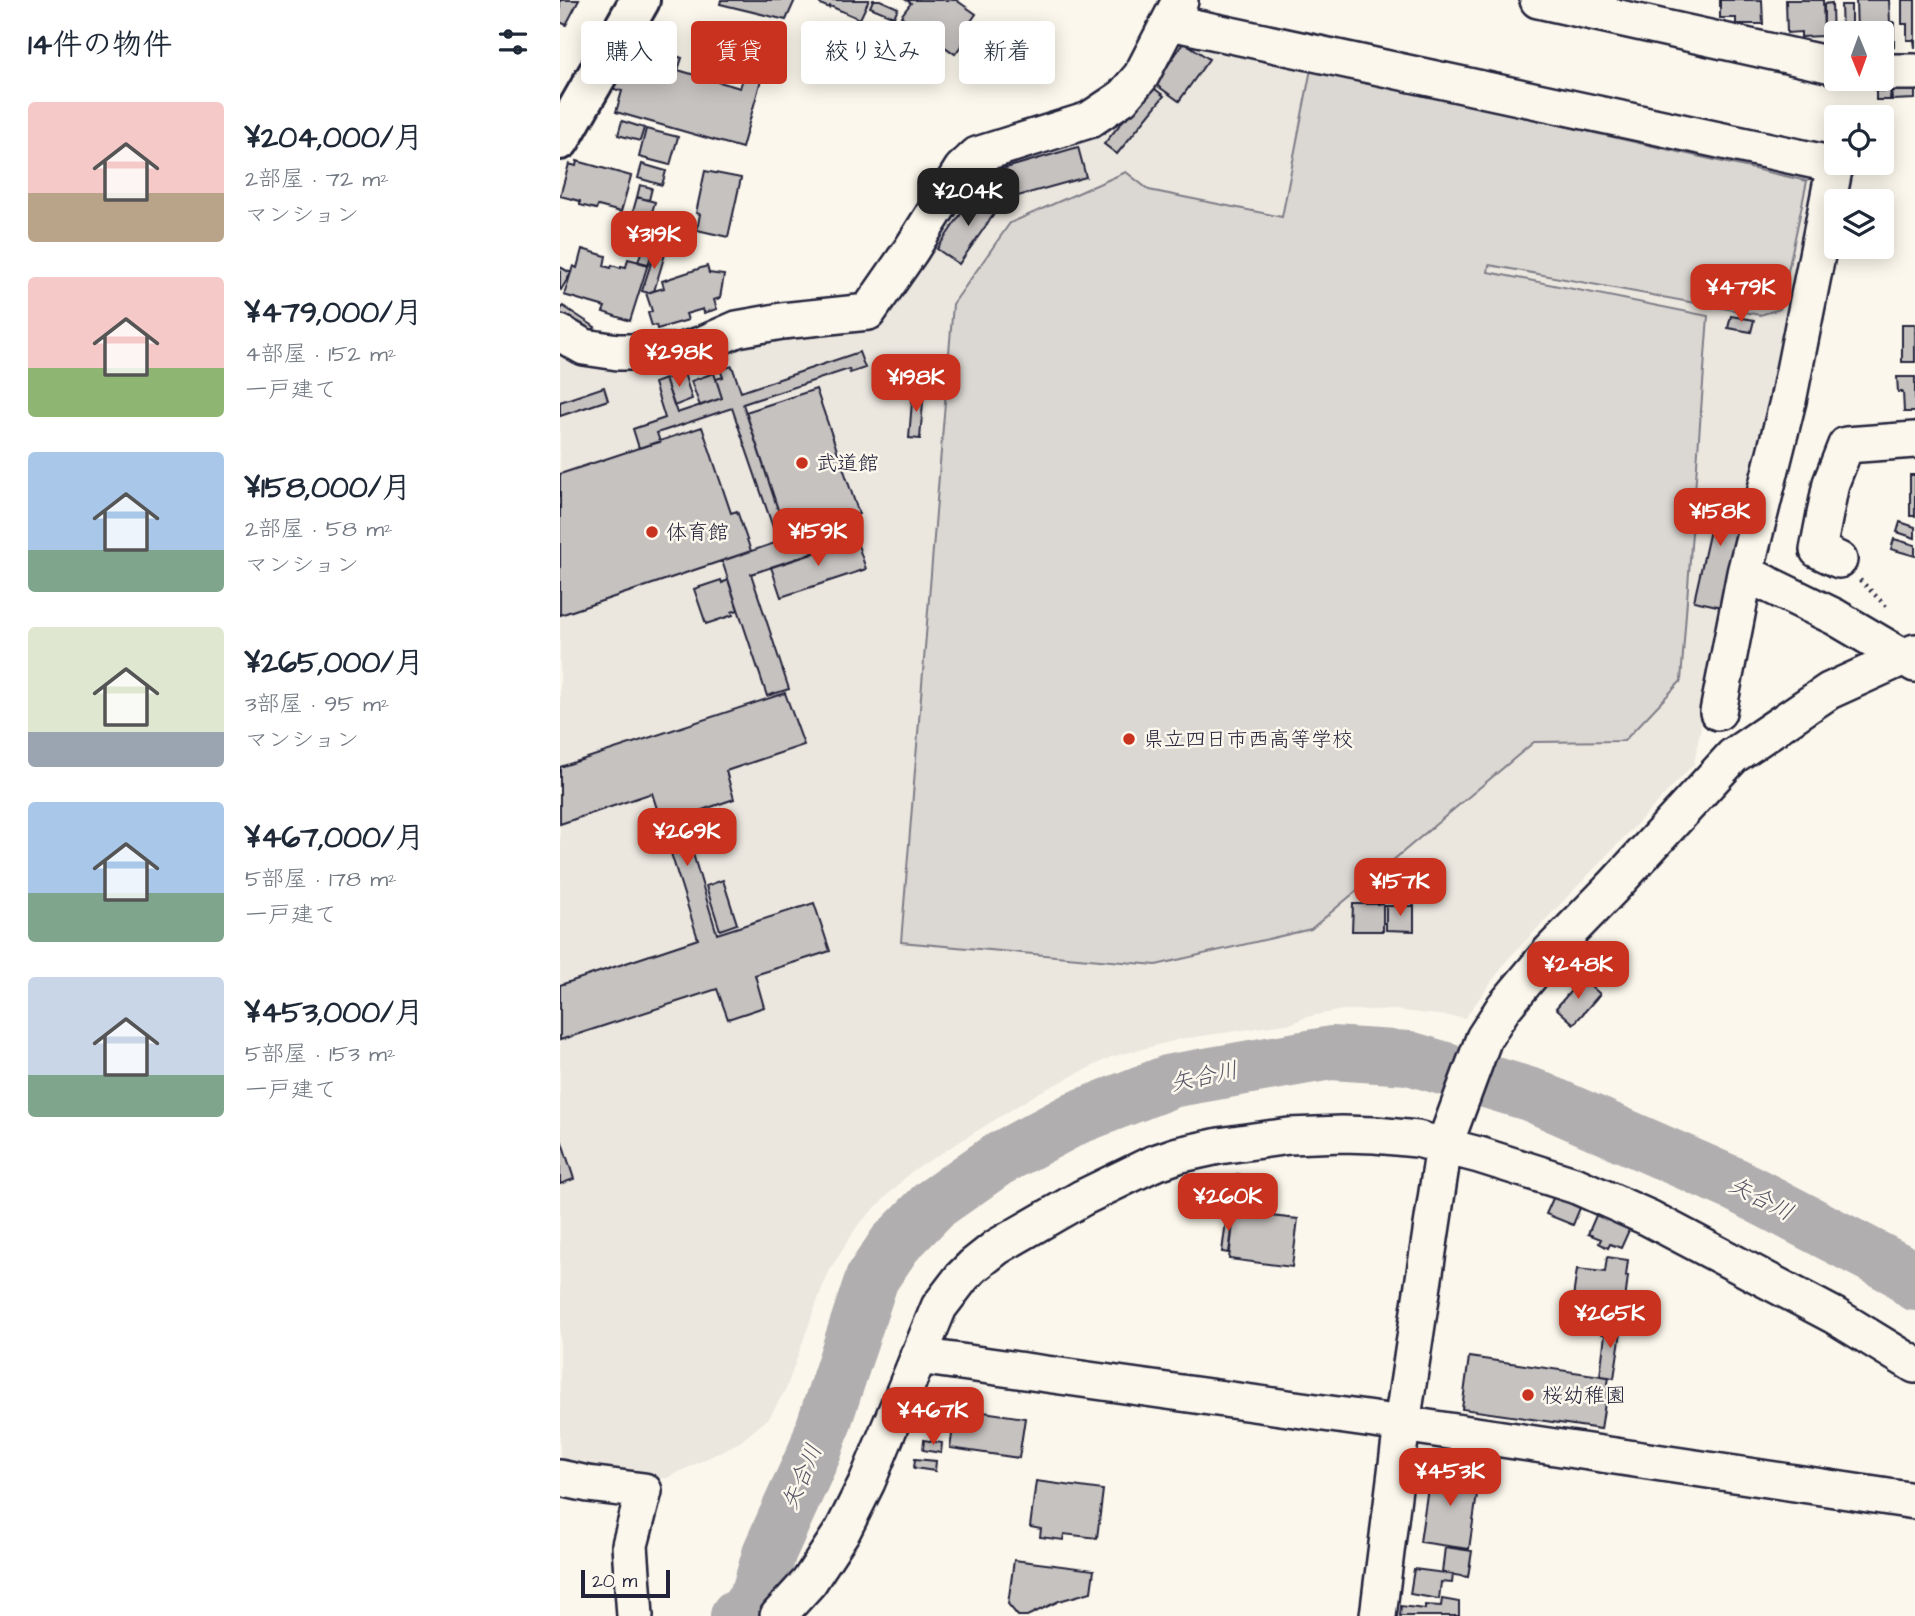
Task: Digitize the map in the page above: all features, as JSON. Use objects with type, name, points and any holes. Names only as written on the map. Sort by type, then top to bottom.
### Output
[{"type":"main road","points":[[560,140],[640,0]]},
{"type":"street","points":[[1538,0],[1824,63]]},
{"type":"street","points":[[560,333],[584,347],[595,349],[618,352],[679,352],[737,329],[782,321],[868,312],[962,169],[977,155],[1089,120],[1122,98],[1141,76],[1175,11],[1835,165],[1788,401],[1745,573],[1718,712]]},
{"type":"street","points":[[1894,72],[1915,72]]},
{"type":"street","points":[[1839,560],[1818,550],[1831,484],[1846,445],[1915,440]]},
{"type":"street","points":[[1745,573],[1911,658]]},
{"type":"street","points":[[1378,1616],[1402,1424],[1444,1146],[1484,1038],[1504,1007],[1549,953],[1733,756],[1829,691],[1911,658]]},
{"type":"street","points":[[778,1616],[809,1582],[849,1519],[939,1307],[951,1289],[973,1266],[997,1247],[1032,1226],[1082,1198],[1152,1164],[1178,1155],[1289,1136],[1342,1134],[1416,1139],[1444,1146],[1577,1186],[1649,1218],[1835,1316],[1915,1365]]},
{"type":"street","points":[[918,1356],[1402,1424],[1915,1501]]},
{"type":"street","points":[[560,1478],[644,1491],[630,1545],[635,1616]]},
{"type":"path","points":[[1839,560],[1896,616]]},
{"type":"shaded area","name":"県立四日市西高等学校","points":[[1178,35],[1819,179],[1694,764],[1509,958],[1465,1018],[1394,1010],[1343,1010],[1306,1017],[1293,1023],[1181,1039],[1111,1057],[1038,1093],[911,1172],[858,1225],[827,1274],[786,1389],[769,1418],[740,1442],[667,1478],[621,1480],[560,1469],[560,344],[740,340],[879,322],[984,164],[1093,130]]},
{"type":"shaded area","points":[[1311,69],[1807,181],[1780,309],[1760,315],[1489,265],[1488,272],[1708,316],[1681,681],[1624,741],[1534,742],[1311,929],[1156,965],[901,942],[953,304],[1010,223],[1126,172],[1149,190],[1282,217]]},
{"type":"building","points":[[560,0],[579,0],[566,25],[560,22]]},
{"type":"building","points":[[721,0],[795,0],[786,20],[720,4]]},
{"type":"building","points":[[821,0],[869,0],[860,19],[820,4]]},
{"type":"building","points":[[873,0],[880,0],[898,8],[894,17],[870,7]]},
{"type":"building","points":[[906,0],[956,0],[976,14],[971,21],[959,21],[959,49],[955,54],[945,47],[945,21],[908,21],[901,16],[911,3]]},
{"type":"building","points":[[1720,0],[1762,0],[1763,24],[1736,24],[1736,18],[1720,18]]},
{"type":"building","points":[[1786,0],[1823,0],[1824,36],[1801,37],[1801,32],[1787,33]]},
{"type":"building","points":[[1856,0],[1889,0],[1890,21],[1857,21]]},
{"type":"building","points":[[1902,0],[1915,0],[1915,48],[1914,40],[1907,40],[1907,24],[1902,24]]},
{"type":"building","points":[[1832,3],[1832,21],[1824,21],[1824,4]]},
{"type":"building","points":[[1841,5],[1851,5],[1851,21],[1842,21]]},
{"type":"building","points":[[1184,42],[1209,59],[1179,101],[1155,84]]},
{"type":"building","points":[[677,56],[682,58],[678,70],[691,74],[691,84],[726,84],[740,88],[741,84],[760,84],[742,148],[616,112],[622,91],[613,89],[614,84],[677,84]]},
{"type":"building","points":[[1915,85],[1915,99],[1892,100],[1894,86]]},
{"type":"building","points":[[1151,86],[1164,96],[1117,154],[1104,144]]},
{"type":"building","points":[[1876,91],[1891,91],[1890,100],[1876,100]]},
{"type":"building","points":[[622,121],[644,128],[640,141],[618,135]]},
{"type":"building","points":[[646,129],[678,137],[670,165],[639,157]]},
{"type":"building","points":[[1078,147],[1086,177],[1000,201],[992,172]]},
{"type":"building","points":[[577,161],[631,176],[621,212],[580,205],[580,201],[560,196],[569,164],[576,166]]},
{"type":"building","points":[[642,164],[666,171],[662,185],[638,178]]},
{"type":"building","points":[[705,171],[741,178],[728,237],[697,230],[700,214],[696,213]]},
{"type":"building","points":[[640,185],[652,188],[649,200],[637,197]]},
{"type":"building","points":[[976,192],[999,207],[959,264],[937,249]]},
{"type":"building","points":[[637,197],[655,202],[652,212],[663,215],[659,231],[630,222]]},
{"type":"building","points":[[644,243],[654,246],[648,265],[638,262]]},
{"type":"building","points":[[656,248],[666,251],[654,291],[648,293],[642,291]]},
{"type":"building","points":[[582,249],[606,256],[604,266],[611,268],[612,265],[626,267],[628,259],[648,264],[630,321],[603,312],[605,307],[564,295],[573,266],[577,268]]},
{"type":"building","points":[[707,266],[709,273],[724,275],[720,298],[714,300],[717,309],[704,313],[703,309],[686,314],[688,320],[657,329],[656,325],[652,326],[648,313],[652,311],[646,293],[664,288],[662,281]]},
{"type":"building","points":[[560,267],[571,273],[561,290],[560,289]]},
{"type":"building","points":[[563,306],[595,327],[589,336],[560,320]]},
{"type":"building","points":[[1731,316],[1754,320],[1751,332],[1728,328]]},
{"type":"building","points":[[1902,324],[1915,324],[1915,362],[1902,362]]},
{"type":"building","points":[[859,352],[865,368],[850,373],[849,369],[743,404],[787,537],[805,532],[812,554],[751,574],[789,689],[767,696],[722,561],[778,542],[732,408],[657,433],[660,442],[639,448],[633,429],[665,418],[654,383],[665,379],[677,413],[722,398],[716,379],[723,377],[720,370],[732,366],[741,392]]},
{"type":"building","points":[[684,373],[692,399],[674,406],[665,379]]},
{"type":"building","points":[[714,373],[722,398],[700,406],[691,381]]},
{"type":"building","points":[[1897,377],[1915,377],[1915,412],[1904,412],[1903,392],[1898,392]]},
{"type":"building","points":[[604,387],[608,400],[560,416],[560,402]]},
{"type":"building","name":"武道館","points":[[816,389],[859,514],[787,537],[746,412]]},
{"type":"building","points":[[913,389],[924,390],[920,439],[909,438]]},
{"type":"building","name":"体育館","points":[[702,427],[731,513],[737,511],[751,551],[560,615],[560,474]]},
{"type":"building","points":[[1910,475],[1915,475],[1915,516],[1910,516]]},
{"type":"building","points":[[1719,490],[1747,496],[1722,607],[1694,601]]},
{"type":"building","points":[[1900,522],[1915,527],[1915,538],[1897,532]]},
{"type":"building","points":[[856,539],[866,569],[781,597],[771,567]]},
{"type":"building","points":[[1894,539],[1915,545],[1915,556],[1891,549]]},
{"type":"building","points":[[721,580],[722,583],[728,580],[738,610],[732,612],[733,615],[706,624],[694,589]]},
{"type":"building","points":[[785,693],[804,745],[726,771],[734,799],[682,817],[717,934],[814,903],[830,951],[755,975],[764,1007],[728,1019],[717,989],[560,1040],[560,985],[698,939],[652,793],[560,824],[560,767]]},
{"type":"building","points":[[702,813],[708,833],[691,839],[684,819]]},
{"type":"building","points":[[723,880],[737,924],[720,930],[706,886]]},
{"type":"building","points":[[1353,904],[1383,904],[1383,931],[1352,931]]},
{"type":"building","points":[[1386,906],[1414,906],[1414,931],[1386,930]]},
{"type":"building","points":[[1582,978],[1600,994],[1574,1024],[1556,1008]]},
{"type":"building","points":[[560,1136],[574,1179],[560,1184]]},
{"type":"building","points":[[1237,1174],[1254,1177],[1250,1200],[1234,1198]]},
{"type":"building","points":[[1554,1196],[1580,1208],[1573,1225],[1546,1214]]},
{"type":"building","points":[[1235,1206],[1271,1210],[1271,1216],[1298,1219],[1292,1267],[1229,1259]]},
{"type":"building","points":[[1227,1213],[1234,1214],[1229,1253],[1222,1252]]},
{"type":"building","points":[[1597,1213],[1630,1228],[1621,1248],[1610,1244],[1608,1248],[1599,1243],[1601,1239],[1588,1234]]},
{"type":"building","points":[[1607,1257],[1628,1260],[1622,1326],[1570,1319],[1577,1269],[1605,1272]]},
{"type":"building","points":[[1603,1324],[1622,1326],[1614,1378],[1600,1376],[1605,1334],[1602,1334]]},
{"type":"building","points":[[1469,1357],[1609,1377],[1601,1429],[1462,1409]]},
{"type":"building","points":[[956,1408],[1025,1418],[1019,1458],[950,1448]]},
{"type":"building","points":[[924,1440],[942,1443],[941,1453],[923,1450]]},
{"type":"building","points":[[915,1459],[936,1461],[935,1471],[914,1468]]},
{"type":"building","points":[[1431,1467],[1480,1474],[1469,1549],[1420,1542]]},
{"type":"building","points":[[1036,1481],[1103,1490],[1097,1538],[1064,1534],[1063,1540],[1040,1537],[1041,1529],[1030,1527]]},
{"type":"building","points":[[1445,1547],[1472,1551],[1468,1577],[1442,1573]]},
{"type":"building","points":[[1014,1560],[1094,1570],[1091,1592],[1059,1601],[1027,1616],[1018,1616],[1008,1604]]},
{"type":"building","points":[[1414,1569],[1453,1574],[1452,1583],[1441,1582],[1439,1599],[1410,1594]]},
{"type":"building","points":[[1442,1599],[1459,1602],[1459,1616],[1400,1616],[1401,1606],[1425,1609],[1425,1605],[1441,1606]]},
{"type":"waterway","name":"矢合川","points":[[737,1616],[745,1612],[758,1593],[770,1551],[815,1451],[872,1278],[895,1244],[933,1205],[997,1160],[1076,1118],[1171,1081],[1331,1053],[1409,1058],[1532,1095],[1734,1184],[1901,1271],[1915,1284]]},
{"type":"place","name":"武道館","points":[[802,463]]},
{"type":"place","name":"体育館","points":[[652,532]]},
{"type":"place","name":"県立四日市西高等学校","points":[[1129,739]]},
{"type":"place","name":"桜幼稚園","points":[[1528,1395]]}]
